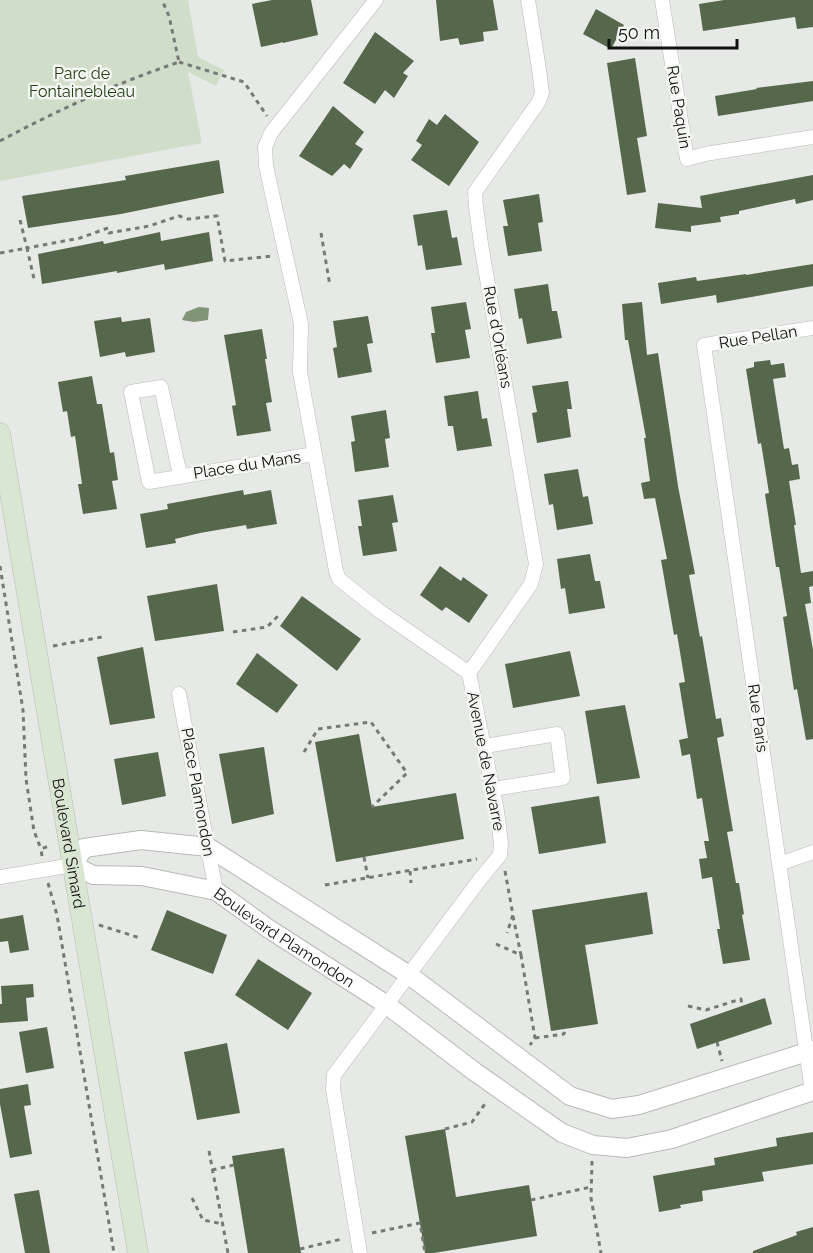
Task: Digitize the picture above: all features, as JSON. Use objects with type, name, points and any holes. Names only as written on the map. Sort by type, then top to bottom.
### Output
[{"type":"main road","name":"Boulevard Simard","points":[[0,433],[138,1253]]},
{"type":"street","points":[[274,129],[376,0]]},
{"type":"street","name":"Rue d'Orléans","points":[[469,673],[531,584],[536,564],[476,207],[476,192],[538,103],[542,93],[528,0]]},
{"type":"street","name":"Rue Paquin","points":[[662,0],[687,159],[705,154],[813,137]]},
{"type":"street","name":"Avenue de Navarre","points":[[274,129],[265,147],[266,166],[301,324],[300,372],[336,571],[339,579],[378,610],[469,673],[485,746],[501,843],[500,855],[334,1075],[333,1089],[360,1253]]},
{"type":"street","name":"Rue Pellan","points":[[704,345],[813,328]]},
{"type":"street","name":"Rue Paris","points":[[704,345],[779,864],[810,1051],[813,1091]]},
{"type":"street","name":"Place du Mans","points":[[180,476],[161,387],[131,392],[149,482],[314,454]]},
{"type":"street","name":"Place Plamondon","points":[[179,694],[216,891]]},
{"type":"street","points":[[485,746],[557,734],[563,778],[493,789]]},
{"type":"street","points":[[0,877],[72,865],[84,848],[141,840],[208,847],[409,975],[570,1096],[612,1109],[639,1105],[810,1051]]},
{"type":"street","points":[[779,864],[813,852]]},
{"type":"street","name":"Boulevard Plamondon","points":[[72,865],[93,875],[142,876],[216,891],[269,929],[387,1005],[497,1088],[562,1133],[593,1145],[627,1148],[672,1139],[813,1091]]},
{"type":"path","points":[[162,0],[169,16],[179,62]]},
{"type":"path","points":[[0,141],[57,111],[138,76],[179,62],[244,82],[274,129]]},
{"type":"path","points":[[0,253],[80,238],[108,228],[109,233],[149,226],[179,216],[188,219],[216,216],[225,261],[286,255]]},
{"type":"path","points":[[20,220],[34,279]]},
{"type":"path","points":[[321,233],[330,285]]},
{"type":"path","points":[[0,566],[23,710],[26,779],[34,831],[41,849]]},
{"type":"path","points":[[233,632],[267,627],[280,614]]},
{"type":"path","points":[[36,649],[102,637]]},
{"type":"path","points":[[304,752],[318,729],[371,722],[407,773],[372,807]]},
{"type":"path","points":[[325,885],[500,855],[505,870],[535,1038]]},
{"type":"path","points":[[364,857],[368,878]]},
{"type":"path","points":[[410,871],[411,884]]},
{"type":"path","points":[[49,885],[57,915],[114,1253]]},
{"type":"path","points":[[507,933],[513,915]]},
{"type":"path","points":[[82,919],[140,938]]},
{"type":"path","points":[[496,944],[521,955]]},
{"type":"path","points":[[688,1006],[706,1010],[741,999],[742,1006]]},
{"type":"path","points":[[520,1058],[535,1038],[564,1034],[565,1029]]},
{"type":"path","points":[[445,1129],[472,1122],[497,1088]]},
{"type":"path","points":[[593,1145],[591,1198],[601,1253]]},
{"type":"path","points":[[209,1150],[228,1253]]},
{"type":"path","points":[[212,1170],[234,1165]]},
{"type":"path","points":[[531,1200],[591,1187]]},
{"type":"path","points":[[192,1198],[203,1220],[223,1224]]},
{"type":"path","points":[[420,1223],[424,1253]]},
{"type":"green space","name":"Parc de Fontainebleau","points":[[0,0],[188,0],[198,57],[224,70],[216,86],[188,72],[202,143],[0,181]]},
{"type":"shaded area","points":[[199,307],[209,308],[208,320],[194,322],[182,320],[186,312]]},
{"type":"building","points":[[272,0],[311,0],[318,35],[261,47],[252,4]]},
{"type":"building","points":[[436,0],[493,0],[498,30],[483,32],[484,41],[460,45],[458,38],[440,41]]},
{"type":"building","points":[[724,0],[813,0],[813,27],[797,29],[795,17],[703,31],[699,4]]},
{"type":"building","points":[[596,9],[624,25],[611,49],[583,34]]},
{"type":"building","points":[[375,32],[414,61],[403,73],[408,76],[394,98],[385,90],[375,104],[343,83]]},
{"type":"building","points":[[635,58],[647,136],[637,138],[646,192],[627,195],[607,63]]},
{"type":"building","points":[[813,81],[813,101],[718,116],[715,96]]},
{"type":"building","points":[[333,106],[364,132],[355,144],[363,149],[350,169],[344,164],[332,176],[299,156]]},
{"type":"building","points":[[445,114],[479,142],[449,186],[411,160],[422,145],[416,141],[429,119],[437,125]]},
{"type":"building","points":[[219,160],[224,193],[121,214],[28,228],[22,196],[126,180],[125,176]]},
{"type":"building","points":[[813,175],[813,200],[796,204],[795,199],[739,211],[739,214],[720,217],[721,222],[691,226],[691,232],[655,228],[658,203],[702,208],[700,196]]},
{"type":"building","points":[[539,194],[543,222],[538,223],[542,251],[508,256],[503,226],[508,226],[503,200]]},
{"type":"building","points":[[447,210],[452,238],[457,237],[462,265],[426,270],[422,245],[418,246],[413,215]]},
{"type":"building","points":[[160,232],[161,241],[209,232],[213,261],[165,270],[164,264],[42,284],[38,254],[103,241],[104,244]]},
{"type":"building","points":[[813,264],[813,286],[717,303],[716,295],[661,304],[658,283],[696,277],[697,281],[746,275]]},
{"type":"building","points":[[548,284],[552,311],[557,311],[562,338],[527,344],[522,318],[519,319],[514,289]]},
{"type":"building","points":[[466,302],[471,329],[465,330],[470,358],[436,363],[431,333],[435,333],[431,307]]},
{"type":"building","points":[[642,302],[647,355],[658,353],[678,486],[695,574],[689,575],[716,719],[721,718],[724,736],[717,738],[733,831],[727,832],[736,883],[739,883],[750,960],[723,964],[712,877],[702,879],[699,859],[707,858],[704,841],[709,841],[702,798],[697,799],[690,754],[682,756],[679,740],[688,738],[679,683],[685,682],[661,560],[667,559],[655,498],[644,499],[641,483],[650,481],[644,438],[646,438],[628,340],[625,340],[622,304]]},
{"type":"building","points":[[368,316],[373,343],[367,344],[372,372],[338,378],[333,348],[337,347],[333,321]]},
{"type":"building","points":[[121,317],[122,322],[150,318],[155,352],[126,357],[125,352],[100,357],[94,321]]},
{"type":"building","points":[[262,329],[272,402],[266,403],[271,431],[237,436],[232,406],[236,405],[224,335]]},
{"type":"building","points":[[770,360],[771,365],[784,363],[786,377],[773,379],[784,449],[789,448],[792,465],[798,464],[800,479],[789,481],[801,573],[813,571],[813,586],[809,587],[811,603],[805,604],[813,650],[813,739],[806,740],[797,689],[794,690],[783,617],[787,616],[779,567],[776,567],[765,494],[769,493],[761,443],[758,444],[746,369],[754,367],[754,362]]},
{"type":"building","points":[[92,376],[97,404],[102,404],[110,453],[114,452],[118,480],[112,481],[117,509],[83,514],[78,484],[82,484],[75,436],[71,437],[67,411],[63,412],[58,382]]},
{"type":"building","points":[[568,381],[572,409],[567,409],[571,437],[537,443],[532,413],[537,412],[532,386]]},
{"type":"building","points":[[478,391],[482,419],[487,418],[492,446],[457,451],[453,426],[448,426],[444,396]]},
{"type":"building","points":[[386,410],[390,438],[385,439],[389,467],[355,472],[351,442],[355,441],[351,416]]},
{"type":"building","points":[[578,469],[583,497],[588,496],[593,524],[557,530],[553,504],[549,505],[544,474]]},
{"type":"building","points":[[243,490],[244,495],[271,490],[277,524],[247,529],[246,525],[200,533],[175,539],[176,543],[146,548],[140,514],[168,509],[167,504]]},
{"type":"building","points":[[393,495],[398,522],[392,523],[397,551],[363,556],[358,526],[362,526],[358,500]]},
{"type":"building","points":[[590,554],[595,581],[600,581],[605,608],[569,614],[565,588],[561,589],[557,559]]},
{"type":"building","points":[[440,566],[461,581],[463,577],[488,595],[469,623],[446,607],[442,611],[420,595]]},
{"type":"building","points":[[217,584],[224,631],[155,641],[147,596]]},
{"type":"building","points":[[302,596],[361,639],[337,671],[280,626]]},
{"type":"building","points":[[143,647],[155,718],[110,725],[97,657]]},
{"type":"building","points":[[570,651],[580,696],[513,708],[505,664]]},
{"type":"building","points":[[257,653],[298,685],[277,713],[236,684]]},
{"type":"building","points":[[625,705],[640,778],[597,784],[585,711]]},
{"type":"building","points":[[359,734],[372,807],[456,793],[464,839],[336,862],[315,742]]},
{"type":"building","points":[[264,747],[274,814],[232,824],[219,754]]},
{"type":"building","points":[[158,752],[166,796],[122,805],[114,759]]},
{"type":"building","points":[[599,796],[606,843],[539,854],[531,807]]},
{"type":"building","points":[[647,892],[653,934],[585,945],[598,1024],[551,1031],[532,910]]},
{"type":"building","points":[[167,910],[227,935],[213,974],[151,950]]},
{"type":"building","points":[[23,915],[29,950],[10,953],[8,941],[0,942],[0,919]]},
{"type":"building","points":[[258,959],[312,993],[288,1030],[235,995]]},
{"type":"building","points":[[33,984],[34,997],[26,998],[28,1021],[0,1023],[1,986]]},
{"type":"building","points":[[765,998],[772,1024],[697,1049],[690,1024]]},
{"type":"building","points":[[47,1027],[54,1068],[26,1073],[19,1032]]},
{"type":"building","points":[[227,1043],[240,1113],[197,1120],[184,1052]]},
{"type":"building","points":[[28,1084],[31,1105],[24,1106],[32,1154],[10,1158],[0,1104],[0,1089]]},
{"type":"building","points":[[445,1129],[456,1197],[529,1185],[537,1236],[425,1253],[405,1136]]},
{"type":"building","points":[[813,1132],[813,1164],[762,1172],[764,1181],[702,1191],[703,1201],[659,1212],[653,1176],[715,1165],[714,1158],[777,1146],[776,1138]]},
{"type":"building","points":[[284,1148],[301,1253],[248,1253],[232,1156]]},
{"type":"building","points":[[39,1190],[50,1253],[25,1253],[14,1194]]},
{"type":"building","points":[[813,1227],[813,1253],[753,1253],[753,1251],[797,1235],[796,1232]]}]
